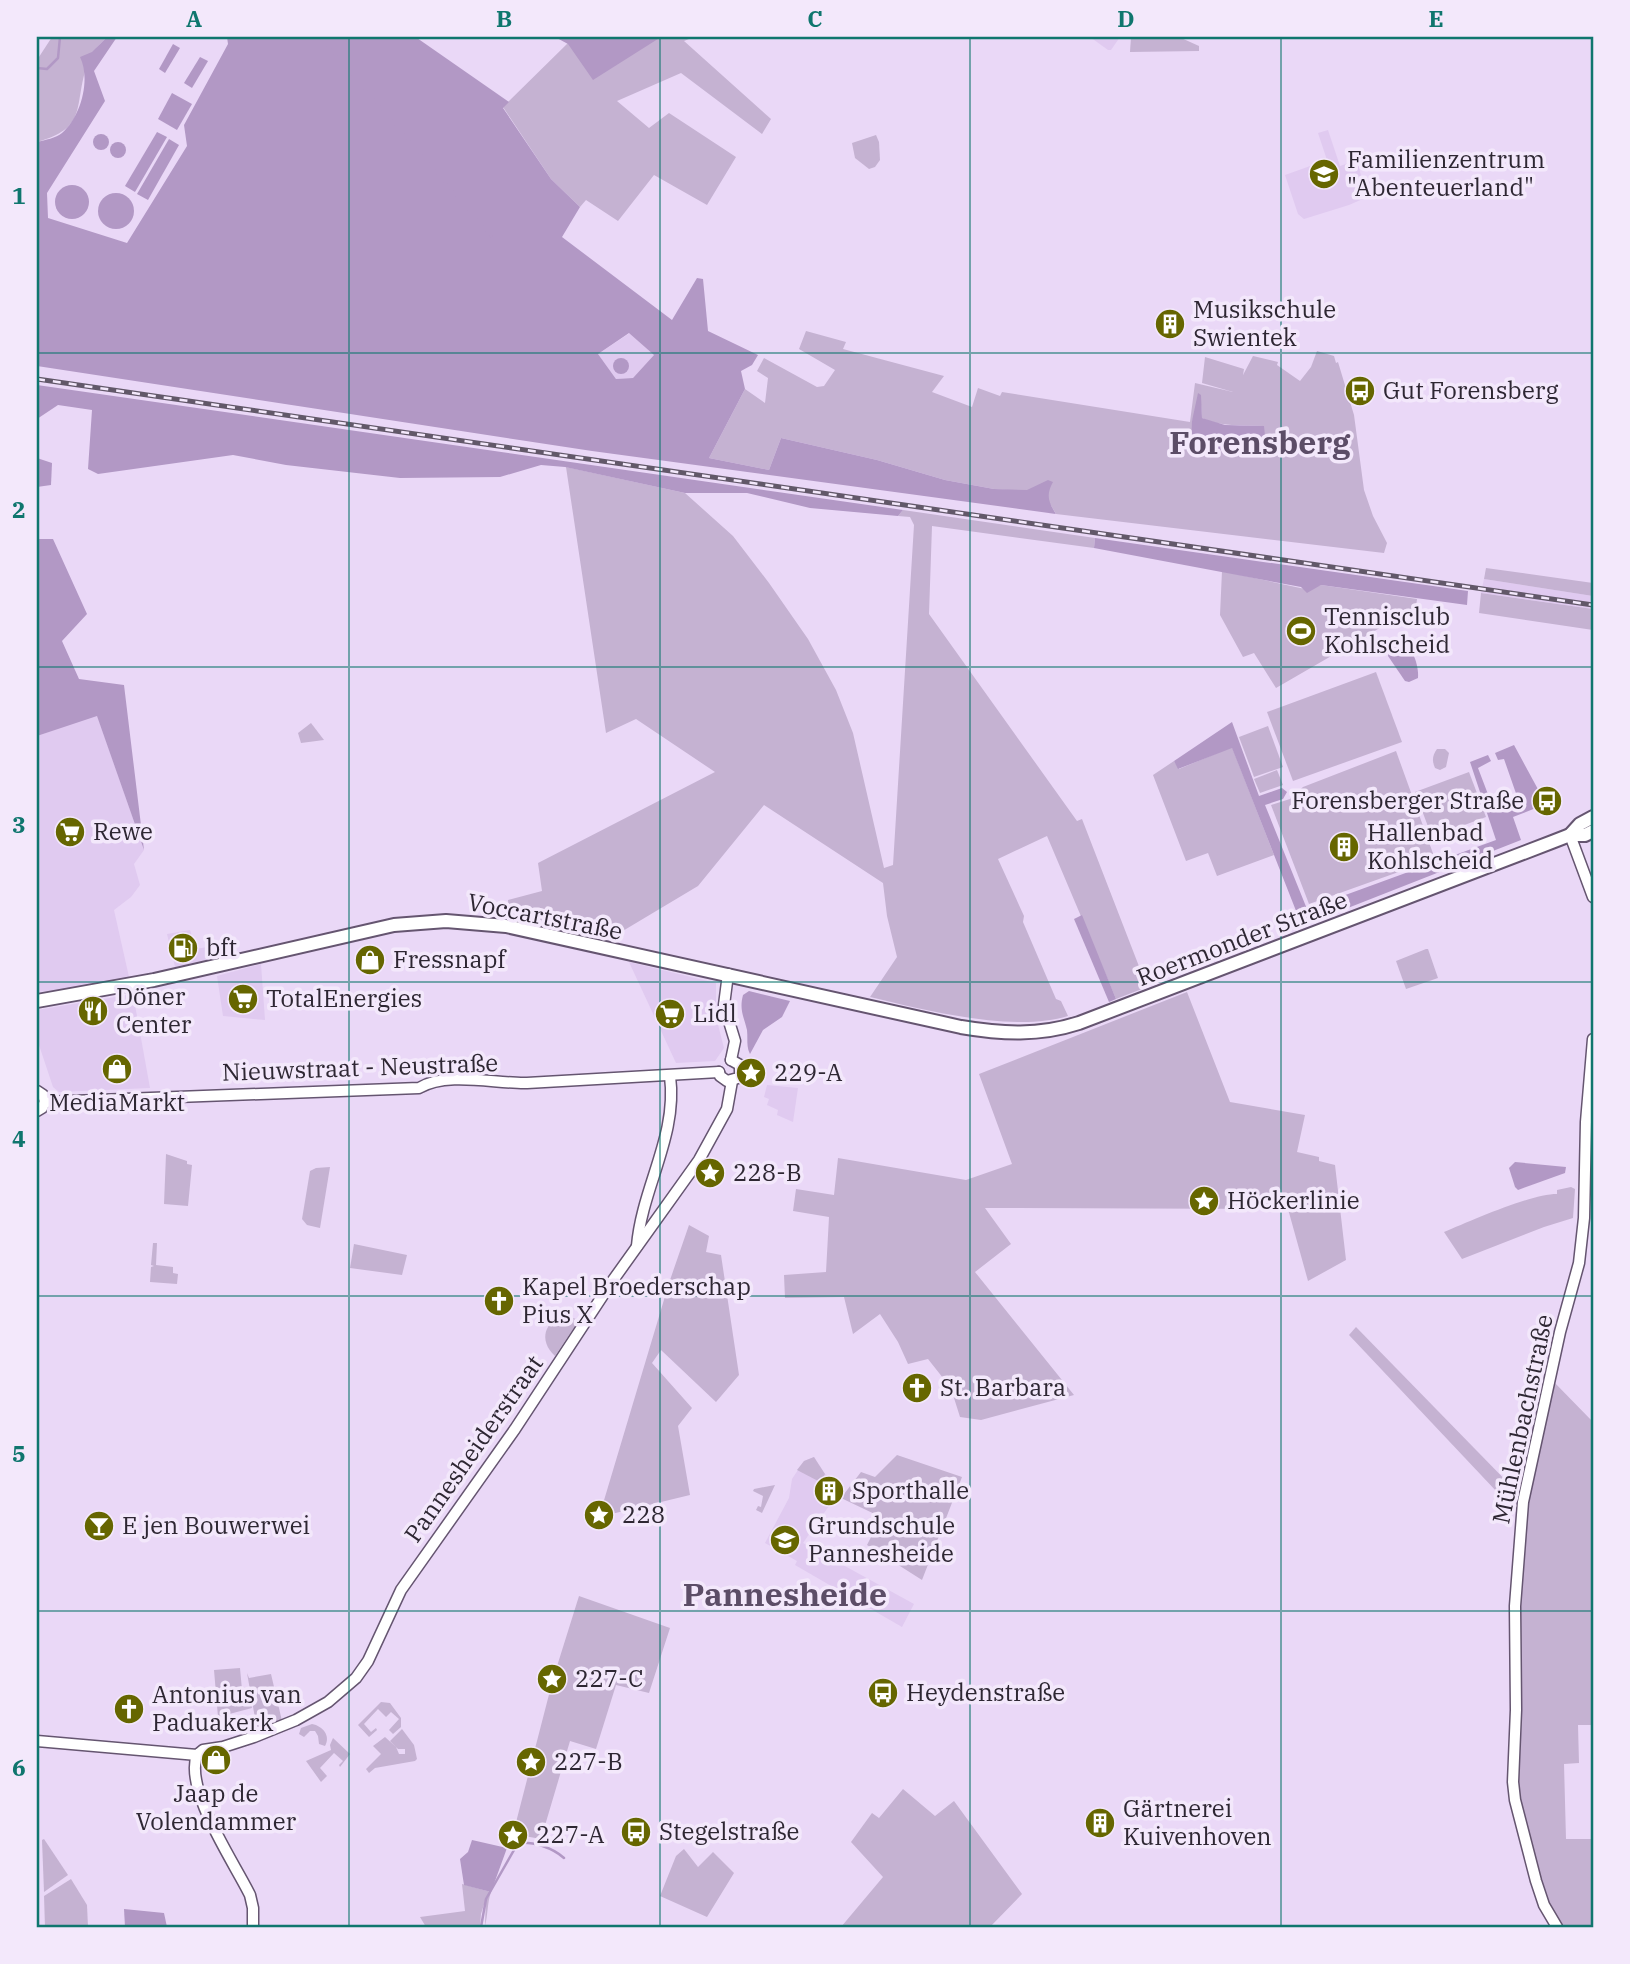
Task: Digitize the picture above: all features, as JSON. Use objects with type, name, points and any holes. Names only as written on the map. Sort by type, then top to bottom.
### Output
[{"type":"main road","name":"Roermonder Straße","points":[[1570,835],[1580,824],[1593,817]]},
{"type":"main road","name":"Roermonder Straße","points":[[1004,1033],[1046,1031],[1079,1023],[1570,835],[1584,835],[1593,831]]},
{"type":"main road","name":"Voccartstraße","points":[[37,1001],[154,980],[394,925],[446,920],[506,926],[961,1027],[1004,1033]]},
{"type":"street","points":[[1570,835],[1593,897]]},
{"type":"street","points":[[728,974],[724,1005],[736,1041],[731,1060]]},
{"type":"street","name":"Mühlenbachstraße","points":[[1557,1927],[1544,1905],[1535,1881],[1515,1800],[1516,1606],[1523,1502],[1560,1332],[1579,1263],[1593,1039]]},
{"type":"street","points":[[731,1060],[738,1063],[741,1070],[738,1078],[732,1081],[724,1080],[719,1072],[722,1063],[731,1060]]},
{"type":"street","name":"Nieuwstraat - Neustraße","points":[[45,1102],[419,1088],[430,1082],[440,1081],[490,1079],[500,1084],[719,1072]]},
{"type":"street","points":[[637,1246],[639,1227],[668,1127],[672,1096],[670,1076]]},
{"type":"street","name":"Pannesheiderstraat","points":[[197,1755],[203,1750],[223,1747],[277,1728],[321,1706],[356,1678],[368,1661],[401,1590],[516,1429],[522,1416],[712,1139],[727,1109],[732,1081]]},
{"type":"street","points":[[37,1091],[43,1094],[45,1102],[37,1111]]},
{"type":"street","points":[[37,1741],[197,1755],[195,1767],[201,1801],[250,1895],[253,1927]]},
{"type":"shaded area","points":[[52,37],[107,37],[87,63],[76,115],[71,123],[64,130],[37,142],[37,60]]},
{"type":"shaded area","points":[[107,37],[117,37],[94,71],[105,101],[47,193],[48,218],[127,243],[187,146],[184,125],[228,44],[227,37],[418,37],[509,102],[503,108],[551,179],[580,207],[562,237],[672,320],[697,278],[703,279],[708,331],[758,355],[752,365],[741,371],[745,389],[709,458],[769,470],[781,438],[877,460],[945,480],[994,489],[1027,490],[1048,480],[1053,482],[1049,498],[1056,514],[592,451],[37,366],[37,142],[60,135],[69,126],[79,108],[84,86],[80,57],[92,52]],"holes":[[[629,333],[654,355],[633,378],[616,379],[598,354]]]},
{"type":"shaded area","points":[[555,37],[661,37],[593,80],[568,44]]},
{"type":"shaded area","points":[[694,37],[684,41],[771,119],[762,134],[681,73],[617,101],[649,128],[669,113],[736,157],[707,205],[654,175],[618,221],[586,200],[580,207],[551,179],[503,107],[568,43]]},
{"type":"shaded area","points":[[1090,37],[1120,37],[1111,50],[1108,50]]},
{"type":"shaded area","points":[[1131,37],[1179,37],[1199,46],[1199,51],[1130,52]]},
{"type":"shaded area","points":[[173,44],[180,48],[165,73],[159,69]]},
{"type":"shaded area","points":[[200,57],[208,61],[192,88],[184,83]]},
{"type":"shaded area","points":[[172,93],[192,104],[177,130],[158,119]]},
{"type":"shaded area","name":"Familienzentrum \"Abenteuerland\"","points":[[1328,130],[1340,166],[1357,160],[1366,195],[1349,205],[1304,219],[1298,214],[1285,175],[1327,160],[1318,133]]},
{"type":"shaded area","points":[[157,132],[167,137],[135,192],[125,186]]},
{"type":"shaded area","points":[[101,134],[107,136],[107,148],[101,150],[95,148],[93,142],[95,136]]},
{"type":"shaded area","points":[[876,135],[880,160],[875,167],[869,169],[855,158],[852,143]]},
{"type":"shaded area","points":[[169,139],[179,145],[148,200],[137,194]]},
{"type":"shaded area","points":[[118,142],[124,144],[124,156],[118,158],[112,156],[110,150],[112,144]]},
{"type":"shaded area","points":[[72,185],[84,190],[89,202],[84,214],[72,219],[60,214],[55,202],[60,190]]},
{"type":"shaded area","points":[[116,193],[128,199],[134,211],[128,223],[116,229],[104,223],[98,211],[104,199]]},
{"type":"shaded area","points":[[806,331],[846,342],[843,349],[944,376],[932,392],[972,407],[978,388],[1000,396],[1002,392],[1190,422],[1195,383],[1233,392],[1202,383],[1205,357],[1244,369],[1243,375],[1253,356],[1278,362],[1277,365],[1300,381],[1311,367],[1317,351],[1334,356],[1354,415],[1364,490],[1387,543],[1384,553],[1056,514],[1047,493],[994,489],[945,480],[877,460],[781,438],[769,470],[709,458],[745,389],[765,403],[768,378],[757,371],[764,358],[817,387],[824,386],[835,370],[799,349]],"holes":[[[1201,405],[1202,418],[1224,424],[1263,426],[1247,449],[1192,446],[1192,421]]]},
{"type":"shaded area","points":[[630,333],[654,355],[633,378],[616,379],[598,354]]},
{"type":"shaded area","points":[[618,358],[624,358],[629,366],[627,372],[618,374],[613,369],[613,363]]},
{"type":"shaded area","points":[[37,385],[903,510],[898,516],[810,508],[747,493],[685,493],[565,467],[541,465],[500,477],[400,478],[286,465],[233,455],[98,474],[88,469],[92,410],[58,405],[37,419]]},
{"type":"shaded area","points":[[1198,393],[1201,395],[1202,418],[1225,425],[1264,426],[1265,436],[1258,443],[1240,449],[1191,445],[1192,421]]},
{"type":"shaded area","points":[[37,458],[52,463],[51,485],[37,487]]},
{"type":"shaded area","points":[[566,467],[685,493],[733,536],[808,639],[836,690],[853,733],[884,868],[893,865],[914,525],[910,517],[898,516],[903,510],[1095,538],[1094,548],[932,526],[929,614],[1077,821],[1082,819],[1147,987],[1116,999],[1047,836],[998,859],[1024,916],[1023,922],[1056,999],[1061,1001],[1068,1016],[1046,1021],[969,1018],[870,997],[897,957],[887,916],[883,883],[764,805],[698,886],[611,938],[509,916],[508,900],[542,891],[538,863],[715,772],[636,719],[606,733]]},
{"type":"shaded area","points":[[1095,538],[1468,591],[1467,605],[1321,585],[1307,593],[1301,587],[1094,548]]},
{"type":"shaded area","points":[[37,539],[53,539],[87,614],[62,641],[79,679],[124,685],[144,850],[97,716],[37,736]]},
{"type":"shaded area","points":[[1486,568],[1593,583],[1593,596],[1484,579]]},
{"type":"shaded area","name":"Tennisclub Kohlscheid","points":[[1222,571],[1305,589],[1321,585],[1417,599],[1416,607],[1276,688],[1254,653],[1243,657],[1220,615]]},
{"type":"shaded area","points":[[1484,579],[1593,596],[1593,609],[1481,593]]},
{"type":"shaded area","points":[[1481,593],[1593,609],[1593,630],[1479,613]]},
{"type":"shaded area","points":[[1399,640],[1411,650],[1417,667],[1418,678],[1409,682],[1405,681],[1388,656],[1389,650]]},
{"type":"shaded area","points":[[1376,672],[1402,742],[1293,781],[1267,712]]},
{"type":"shaded area","points":[[97,715],[144,850],[134,864],[140,885],[131,897],[114,910],[129,977],[78,988],[37,992],[37,736]]},
{"type":"shaded area","points":[[1232,722],[1259,796],[1282,788],[1287,792],[1283,799],[1265,805],[1307,909],[1496,840],[1470,762],[1488,755],[1491,761],[1478,768],[1494,810],[1519,802],[1504,759],[1498,760],[1495,753],[1514,745],[1546,804],[1513,817],[1521,840],[1302,926],[1232,748],[1178,769],[1174,761]]},
{"type":"shaded area","points":[[311,723],[324,740],[301,743],[298,733]]},
{"type":"shaded area","points":[[1268,726],[1283,767],[1254,777],[1239,737]]},
{"type":"shaded area","points":[[1232,747],[1274,855],[1217,876],[1208,853],[1186,861],[1153,775],[1174,761],[1179,769]]},
{"type":"shaded area","points":[[1437,749],[1445,749],[1449,753],[1446,767],[1440,770],[1435,768],[1433,761]]},
{"type":"shaded area","points":[[1396,751],[1435,859],[1309,904],[1271,805],[1290,799],[1303,787]]},
{"type":"shaded area","points":[[1277,770],[1283,785],[1260,793],[1254,779]]},
{"type":"shaded area","points":[[1469,772],[1486,817],[1432,837],[1415,792]]},
{"type":"shaded area","points":[[1082,915],[1116,999],[1109,1002],[1074,919]]},
{"type":"shaded area","name":"bft","points":[[190,930],[196,949],[207,947],[210,959],[175,967],[167,934]]},
{"type":"shaded area","points":[[1426,949],[1438,978],[1406,989],[1396,961]]},
{"type":"shaded area","points":[[629,962],[716,983],[716,1017],[724,1048],[715,1061],[676,1063]]},
{"type":"shaded area","name":"TotalEnergies","points":[[261,964],[265,1020],[223,1016],[217,976]]},
{"type":"shaded area","points":[[749,991],[790,1001],[782,1017],[763,1030],[750,1054],[742,1013],[743,995]]},
{"type":"shaded area","points":[[1187,992],[1230,1102],[1305,1115],[1297,1152],[1319,1157],[1319,1161],[1335,1165],[1346,1260],[1308,1281],[1288,1209],[985,1208],[1011,1244],[975,1272],[1074,1395],[981,1420],[960,1417],[948,1379],[943,1378],[928,1359],[908,1364],[880,1314],[853,1334],[844,1297],[785,1298],[784,1275],[826,1272],[829,1217],[793,1211],[796,1189],[834,1195],[838,1158],[966,1180],[1012,1164],[979,1074]]},
{"type":"shaded area","points":[[133,994],[150,1088],[59,1092],[53,1087],[37,1039],[37,1010]]},
{"type":"shaded area","points":[[767,1085],[798,1088],[793,1122],[777,1115],[778,1110],[767,1105],[769,1099],[764,1097]]},
{"type":"shaded area","points":[[166,1154],[192,1165],[188,1206],[164,1204]]},
{"type":"shaded area","points":[[1515,1162],[1566,1167],[1565,1173],[1518,1190],[1509,1168]]},
{"type":"shaded area","points":[[330,1167],[320,1228],[307,1225],[302,1219],[310,1171]]},
{"type":"shaded area","points":[[1571,1187],[1575,1189],[1573,1218],[1462,1259],[1444,1232],[1517,1203],[1557,1194],[1557,1190]]},
{"type":"shaded area","points":[[689,1225],[709,1236],[706,1252],[721,1255],[739,1375],[716,1402],[661,1350],[652,1363],[692,1408],[678,1426],[690,1495],[599,1517],[669,1283]]},
{"type":"shaded area","points":[[153,1243],[157,1243],[156,1265],[173,1267],[173,1273],[178,1274],[177,1284],[150,1282],[151,1267],[154,1266],[151,1265]]},
{"type":"shaded area","points":[[354,1244],[407,1255],[402,1275],[350,1268]]},
{"type":"shaded area","points":[[567,1316],[579,1320],[555,1356],[546,1344],[546,1332],[553,1321]]},
{"type":"shaded area","points":[[1356,1327],[1517,1492],[1514,1510],[1349,1335]]},
{"type":"shaded area","points":[[1553,1381],[1593,1422],[1593,1725],[1578,1725],[1579,1763],[1564,1764],[1566,1839],[1593,1839],[1593,1927],[1560,1927],[1547,1904],[1518,1799],[1517,1607],[1523,1524]]},
{"type":"shaded area","points":[[897,1455],[962,1477],[922,1580],[867,1545],[881,1517],[841,1498],[861,1472],[875,1477]]},
{"type":"shaded area","name":"Grundschule Pannesheide","points":[[814,1457],[822,1472],[843,1486],[803,1543],[914,1604],[902,1627],[795,1565],[797,1561],[765,1543],[789,1498],[792,1479],[804,1461]]},
{"type":"shaded area","points":[[814,1457],[825,1474],[820,1482],[797,1470],[804,1461]]},
{"type":"shaded area","points":[[775,1485],[762,1513],[756,1510],[758,1506],[761,1507],[763,1496],[753,1491],[754,1489]]},
{"type":"shaded area","points":[[579,1596],[670,1628],[649,1693],[616,1685],[596,1749],[570,1741],[541,1839],[513,1834],[553,1679]]},
{"type":"shaded area","points":[[240,1668],[242,1690],[248,1691],[249,1697],[246,1698],[250,1700],[252,1708],[218,1717],[214,1670]]},
{"type":"shaded area","points":[[247,1673],[249,1678],[271,1674],[282,1721],[257,1729]]},
{"type":"shaded area","points":[[381,1702],[390,1703],[401,1718],[401,1727],[393,1734],[389,1730],[399,1719],[391,1712],[386,1717],[378,1709],[364,1724],[371,1732],[376,1728],[377,1730],[369,1737],[358,1725]]},
{"type":"shaded area","points":[[312,1724],[325,1732],[325,1746],[319,1744],[315,1731],[310,1731],[304,1737],[299,1734],[301,1728]]},
{"type":"shaded area","points":[[402,1729],[414,1745],[417,1759],[375,1768],[369,1773],[366,1769],[381,1754],[373,1746],[385,1737],[396,1747],[390,1741]],"holes":[[[396,1747],[405,1749],[405,1754],[399,1754]]]},
{"type":"shaded area","points":[[333,1738],[350,1754],[340,1767],[343,1761],[334,1753],[320,1768],[327,1776],[321,1782],[306,1761],[331,1750]]},
{"type":"shaded area","points":[[903,1789],[935,1816],[954,1801],[1022,1894],[990,1927],[841,1927],[883,1877],[851,1842],[872,1813],[879,1818]]},
{"type":"shaded area","points":[[44,1839],[68,1875],[44,1892],[42,1840]]},
{"type":"shaded area","points":[[472,1840],[507,1848],[491,1892],[464,1885],[460,1859],[468,1852]]},
{"type":"shaded area","points":[[684,1849],[698,1867],[713,1852],[734,1873],[707,1917],[660,1896],[676,1856]]},
{"type":"shaded area","points":[[71,1879],[87,1905],[88,1927],[45,1927],[44,1896]]},
{"type":"shaded area","points":[[462,1884],[491,1892],[485,1926],[486,1898],[480,1927],[426,1927],[420,1917],[465,1911]]},
{"type":"shaded area","points":[[124,1909],[164,1913],[167,1927],[125,1927]]},
{"type":"waterway","points":[[37,68],[47,69],[58,58],[60,37]]},
{"type":"waterway","points":[[320,37],[491,236]]},
{"type":"waterway","points":[[481,1927],[486,1899],[518,1843],[542,1846],[564,1858]]},
{"type":"railway","points":[[37,379],[1593,605]]},
{"type":"place","name":"Familienzentrum \"Abenteuerland\"","points":[[1324,174]]},
{"type":"place","name":"Musikschule Swientek","points":[[1170,324]]},
{"type":"place","name":"Gut Forensberg","points":[[1360,391]]},
{"type":"place","name":"Tennisclub Kohlscheid","points":[[1301,631]]},
{"type":"place","name":"Forensberger Straße","points":[[1547,801]]},
{"type":"place","name":"Rewe","points":[[70,832]]},
{"type":"place","name":"Hallenbad Kohlscheid","points":[[1344,847]]},
{"type":"place","name":"bft","points":[[183,948]]},
{"type":"place","name":"Fressnapf","points":[[370,960]]},
{"type":"place","name":"TotalEnergies","points":[[243,999]]},
{"type":"place","name":"Döner Center","points":[[93,1011]]},
{"type":"place","name":"Lidl","points":[[670,1014]]},
{"type":"place","name":"MediaMarkt","points":[[117,1069]]},
{"type":"place","name":"229-A","points":[[751,1073]]},
{"type":"place","name":"228-B","points":[[710,1173]]},
{"type":"place","name":"Höckerlinie","points":[[1204,1201]]},
{"type":"place","name":"Kapel Broederschap Pius X","points":[[499,1301]]},
{"type":"place","name":"St. Barbara","points":[[917,1388]]},
{"type":"place","name":"Sporthalle","points":[[829,1491]]},
{"type":"place","name":"228","points":[[599,1515]]},
{"type":"place","name":"E jen Bouwerwei","points":[[99,1526]]},
{"type":"place","name":"Grundschule Pannesheide","points":[[785,1540]]},
{"type":"place","name":"227-C","points":[[552,1679]]},
{"type":"place","name":"Heydenstraße","points":[[883,1693]]},
{"type":"place","name":"Antonius van Paduakerk","points":[[129,1709]]},
{"type":"place","name":"Jaap de Volendammer","points":[[216,1760]]},
{"type":"place","name":"227-B","points":[[531,1762]]},
{"type":"place","name":"Gärtnerei Kuivenhoven","points":[[1100,1823]]},
{"type":"place","name":"Stegelstraße","points":[[636,1832]]},
{"type":"place","name":"227-A","points":[[513,1835]]},
{"type":"district","name":"Forensberg","points":[[1260,443]]},
{"type":"district","name":"Pannesheide","points":[[785,1595]]}]
